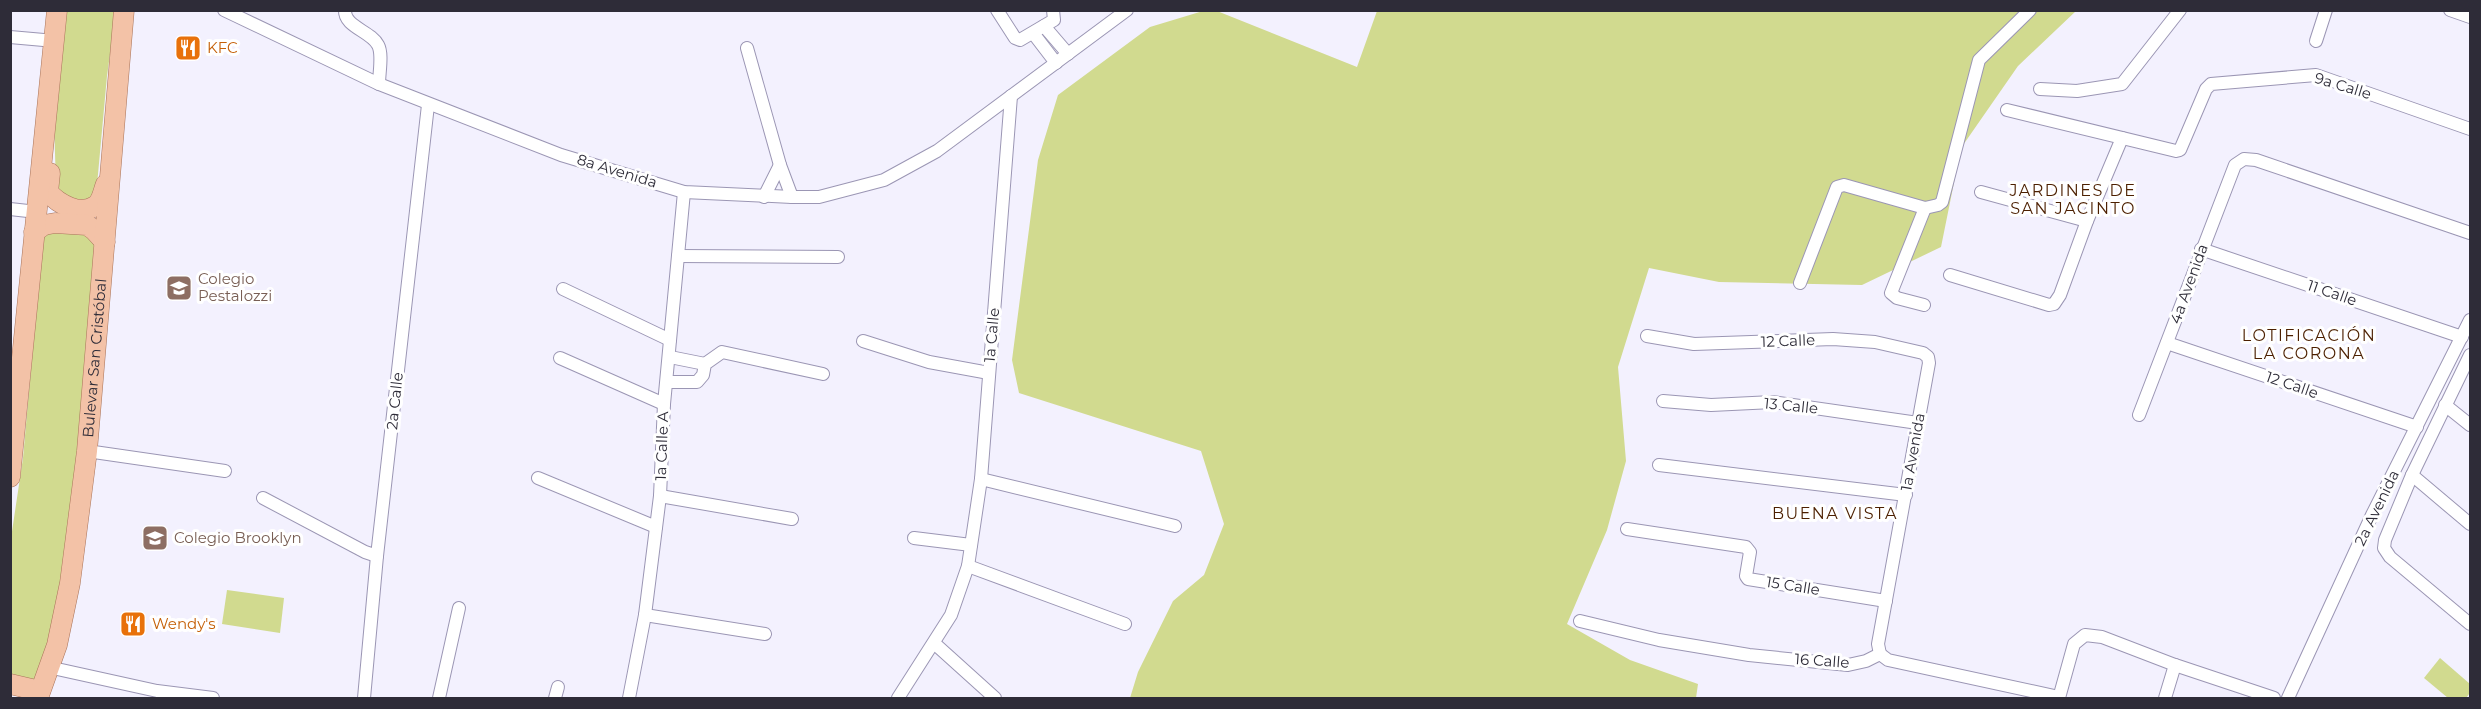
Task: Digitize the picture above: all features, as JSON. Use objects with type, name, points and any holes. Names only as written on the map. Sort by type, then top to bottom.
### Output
[{"type":"main road","points":[[10,477],[14,413],[51,84],[57,10]]},
{"type":"main road","name":"Bulevar San Cristóbal","points":[[39,695],[57,645],[70,583],[87,451],[124,10]]},
{"type":"main road","points":[[51,84],[56,107],[48,192],[54,199],[69,207],[82,210],[95,207],[100,201],[110,170]]},
{"type":"main road","points":[[34,232],[44,225],[55,223],[87,225],[105,242]]},
{"type":"main road","points":[[10,684],[39,695]]},
{"type":"street","name":"8a Avenida","points":[[224,10],[428,105],[561,155],[684,192],[765,197],[819,197],[884,180],[937,151],[1011,96]]},
{"type":"street","points":[[345,10],[346,18],[376,42],[380,49],[379,84]]},
{"type":"street","points":[[997,10],[1017,40],[1054,20],[1053,10]]},
{"type":"street","points":[[1011,96],[1127,10]]},
{"type":"street","points":[[1800,283],[1837,187],[1844,185],[1925,208],[1938,206],[1942,202],[1979,60],[2030,10]]},
{"type":"street","points":[[2040,89],[2077,91],[2122,84],[2180,10]]},
{"type":"street","points":[[2316,41],[2326,10]]},
{"type":"street","points":[[2450,10],[2470,17]]},
{"type":"street","points":[[1038,30],[1068,54]]},
{"type":"street","points":[[1038,30],[1056,63]]},
{"type":"street","points":[[10,37],[55,42]]},
{"type":"street","points":[[747,48],[780,165],[792,197]]},
{"type":"street","name":"9a Calle","points":[[2122,138],[2176,152],[2180,150],[2206,89],[2211,84],[2316,75],[2470,129]]},
{"type":"street","name":"1a Calle","points":[[898,699],[951,615],[968,566],[981,479],[1011,96]]},
{"type":"street","name":"2a Calle","points":[[364,699],[377,556],[428,105]]},
{"type":"street","points":[[1950,275],[2049,305],[2057,301],[2122,138],[2007,110]]},
{"type":"street","name":"4a Avenida","points":[[2139,415],[2235,165],[2244,159],[2256,160],[2470,233]]},
{"type":"street","points":[[765,197],[780,165]]},
{"type":"street","name":"1a Calle A","points":[[629,699],[645,615],[660,496],[664,404],[684,192]]},
{"type":"street","points":[[1981,192],[2087,221]]},
{"type":"street","points":[[1924,305],[1897,298],[1891,293],[1925,208]]},
{"type":"street","points":[[10,209],[37,212]]},
{"type":"street","name":"11 Calle","points":[[2201,249],[2462,337]]},
{"type":"street","points":[[678,256],[838,256]]},
{"type":"street","points":[[563,288],[670,340]]},
{"type":"street","name":"2a Avenida","points":[[2288,699],[2372,515],[2470,320]]},
{"type":"street","name":"12 Calle","points":[[1647,336],[1694,344],[1833,339],[1875,342],[1923,353],[1928,357]]},
{"type":"street","points":[[863,341],[929,362],[989,373]]},
{"type":"street","name":"12 Calle","points":[[2167,343],[2417,427]]},
{"type":"street","points":[[667,382],[698,382],[703,375],[705,364],[722,352],[823,374]]},
{"type":"street","name":"2a Avenida","points":[[2470,355],[2412,475],[2385,540],[2384,548],[2390,557],[2470,624]]},
{"type":"street","points":[[670,357],[705,364]]},
{"type":"street","name":"1a Avenida","points":[[1880,654],[1878,644],[1929,363],[1928,357]]},
{"type":"street","points":[[560,358],[664,404]]},
{"type":"street","name":"13 Calle","points":[[1663,401],[1711,405],[1773,402],[1918,423]]},
{"type":"street","points":[[2445,405],[2470,425]]},
{"type":"street","points":[[87,451],[225,471]]},
{"type":"street","points":[[1659,465],[1906,495]]},
{"type":"street","points":[[2412,475],[2470,524]]},
{"type":"street","points":[[538,478],[656,527]]},
{"type":"street","points":[[981,479],[1175,526]]},
{"type":"street","points":[[660,496],[792,519]]},
{"type":"street","points":[[263,498],[377,556]]},
{"type":"street","name":"15 Calle","points":[[1627,529],[1746,546],[1750,552],[1746,576],[1748,579],[1886,601]]},
{"type":"street","points":[[914,538],[971,546]]},
{"type":"street","points":[[968,566],[1125,624]]},
{"type":"street","points":[[439,699],[459,608]]},
{"type":"street","points":[[645,615],[765,634]]},
{"type":"street","name":"16 Calle","points":[[1580,621],[1659,640],[1749,655],[1848,665],[1866,661],[1880,654]]},
{"type":"street","points":[[1880,654],[1888,660],[2059,698],[2074,644],[2085,635],[2102,637],[2274,699]]},
{"type":"street","points":[[934,643],[995,699]]},
{"type":"street","points":[[2165,699],[2175,665]]},
{"type":"street","points":[[48,668],[157,691],[213,699]]},
{"type":"green space","points":[[61,11],[116,11],[107,76],[97,185],[92,197],[81,200],[68,197],[56,185],[53,89]]},
{"type":"green space","points":[[1203,11],[1217,11],[1357,67],[1377,11],[2076,11],[2018,66],[1961,148],[1941,247],[1862,285],[1719,282],[1649,268],[1618,367],[1626,461],[1607,530],[1567,624],[1630,660],[1698,684],[1696,698],[1130,698],[1138,672],[1173,601],[1204,575],[1224,524],[1201,451],[1019,393],[1012,360],[1038,160],[1058,95],[1150,27]]},
{"type":"green space","points":[[50,231],[85,232],[98,243],[70,552],[39,686],[11,681],[11,538],[23,458],[43,235]]},
{"type":"green space","points":[[227,590],[284,598],[280,633],[222,624]]},
{"type":"green space","points":[[2440,658],[2470,684],[2470,693],[2466,698],[2448,698],[2424,678]]},
{"type":"place","name":"KFC","points":[[188,48]]},
{"type":"place","name":"Colegio Pestalozzi","points":[[179,288]]},
{"type":"place","name":"Colegio Brooklyn","points":[[155,538]]},
{"type":"place","name":"Wendy's","points":[[133,624]]},
{"type":"district","name":"JARDINES DE SAN JACINTO","points":[[2073,199]]},
{"type":"district","name":"LOTIFICACIÓN LA CORONA","points":[[2309,344]]},
{"type":"district","name":"BUENA VISTA","points":[[1835,513]]}]
